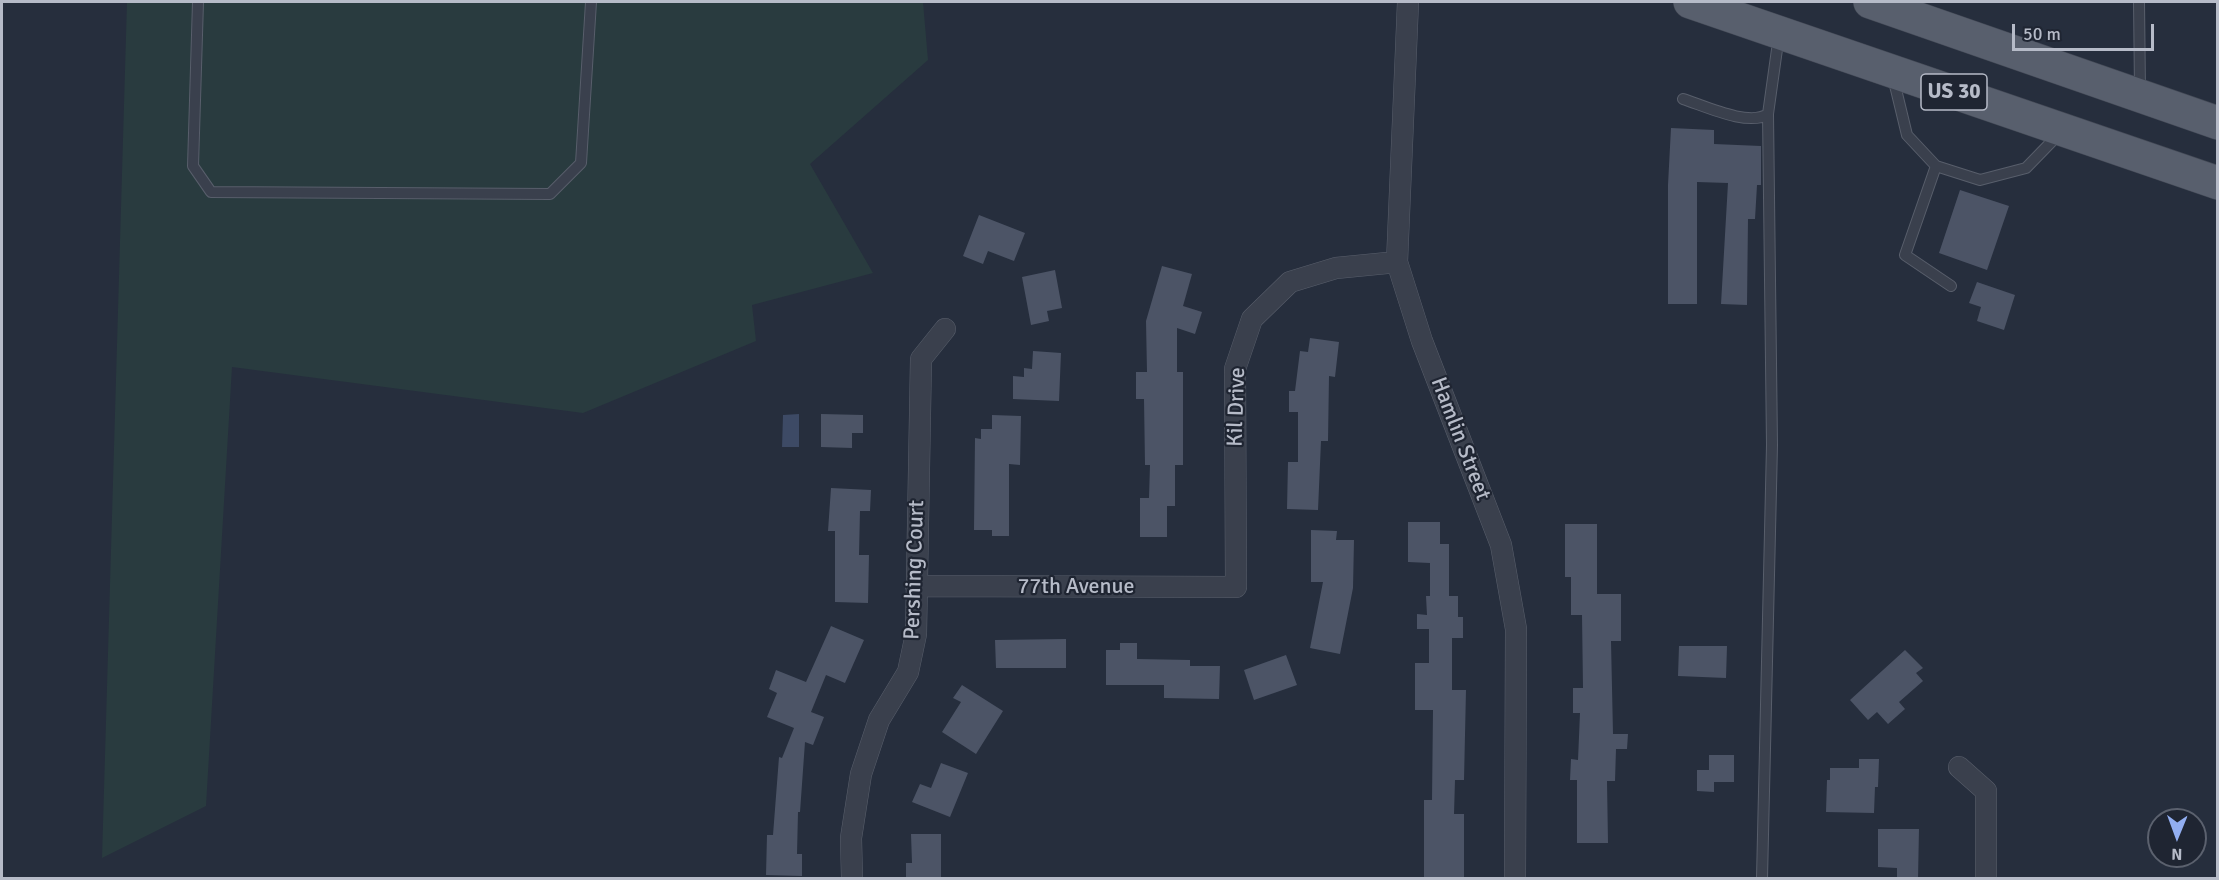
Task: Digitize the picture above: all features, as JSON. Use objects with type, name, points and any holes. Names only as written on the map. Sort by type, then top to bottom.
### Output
[{"type":"main road","name":"US 30","points":[[1690,2],[2063,130],[2214,176]]},
{"type":"main road","name":"US 30","points":[[1870,2],[2217,123]]},
{"type":"street","name":"Hamlin Street","points":[[1408,2],[1397,262],[1422,341],[1502,545],[1515,629],[1515,879]]},
{"type":"street","name":"Kil Drive","points":[[1236,587],[1235,369],[1252,319],[1290,282],[1336,268],[1397,262]]},
{"type":"street","name":"Pershing Court","points":[[852,879],[851,838],[861,774],[879,720],[908,672],[916,634],[921,359],[945,329]]},
{"type":"street","name":"77th Avenue","points":[[916,586],[1236,587]]},
{"type":"street","points":[[1959,767],[1986,791],[1986,879]]},
{"type":"lane","points":[[198,2],[193,166],[212,192],[550,194],[580,163],[591,2]]},
{"type":"lane","points":[[2139,2],[2140,97]]},
{"type":"lane","points":[[1762,879],[1772,445],[1768,114],[1779,32]]},
{"type":"lane","points":[[1891,71],[1907,135],[1936,166],[1980,180],[2026,168],[2063,130]]},
{"type":"lane","points":[[1683,99],[1743,118],[1761,119],[1768,114]]},
{"type":"lane","points":[[1936,166],[1905,255],[1951,286]]},
{"type":"shaded area","points":[[127,2],[923,2],[928,60],[810,164],[873,273],[752,305],[756,341],[583,413],[232,367],[206,806],[102,858]]},
{"type":"water","points":[[799,414],[799,447],[782,447],[783,415]]},
{"type":"building","points":[[1671,128],[1714,130],[1714,144],[1761,146],[1761,185],[1757,185],[1755,219],[1748,219],[1747,305],[1721,304],[1728,183],[1697,182],[1697,304],[1668,304],[1668,185]]},
{"type":"building","points":[[1960,190],[2009,206],[1987,270],[1939,253]]},
{"type":"building","points":[[979,215],[1025,233],[1014,261],[988,251],[983,264],[963,256]]},
{"type":"building","points":[[1162,266],[1192,274],[1183,306],[1202,312],[1195,334],[1177,328],[1177,372],[1183,372],[1183,465],[1175,465],[1175,506],[1167,506],[1167,537],[1140,537],[1140,498],[1149,498],[1150,465],[1145,465],[1144,399],[1136,399],[1136,372],[1147,372],[1146,321]]},
{"type":"building","points":[[1055,270],[1062,308],[1047,311],[1049,321],[1031,325],[1022,277]]},
{"type":"building","points":[[1977,282],[2015,295],[2004,330],[1977,321],[1981,307],[1969,303]]},
{"type":"building","points":[[1310,338],[1339,342],[1335,377],[1329,376],[1328,441],[1321,441],[1318,510],[1287,509],[1288,462],[1298,462],[1298,412],[1289,412],[1289,391],[1295,391],[1300,351],[1308,352]]},
{"type":"building","points":[[1033,351],[1061,353],[1059,401],[1013,399],[1013,376],[1024,377],[1024,368],[1032,369]]},
{"type":"building","points":[[821,414],[863,415],[863,433],[852,433],[852,448],[821,447]]},
{"type":"building","points":[[992,415],[1021,416],[1020,465],[1009,464],[1009,536],[992,536],[992,530],[974,530],[975,438],[981,439],[981,429],[992,429]]},
{"type":"building","points":[[831,488],[871,490],[870,511],[860,511],[859,555],[869,555],[868,603],[835,602],[835,531],[828,531]]},
{"type":"building","points":[[1408,522],[1440,522],[1440,544],[1449,544],[1449,596],[1458,596],[1458,617],[1463,617],[1463,638],[1452,638],[1452,690],[1466,690],[1464,780],[1455,780],[1454,814],[1464,814],[1464,879],[1424,879],[1424,800],[1432,800],[1433,710],[1415,710],[1415,663],[1429,663],[1429,629],[1417,629],[1417,614],[1427,615],[1426,596],[1430,596],[1430,563],[1408,562]]},
{"type":"building","points":[[1565,524],[1597,524],[1597,594],[1621,594],[1621,641],[1611,641],[1613,734],[1628,734],[1627,749],[1616,749],[1615,781],[1607,781],[1608,843],[1577,843],[1577,780],[1570,780],[1571,759],[1578,760],[1580,713],[1573,713],[1573,688],[1583,688],[1582,615],[1571,615],[1571,577],[1565,577]]},
{"type":"building","points":[[1311,530],[1337,531],[1336,540],[1354,540],[1353,588],[1340,654],[1310,648],[1323,582],[1311,582]]},
{"type":"building","points":[[831,626],[864,640],[845,683],[826,675],[811,712],[824,717],[813,745],[805,742],[800,812],[798,812],[797,854],[802,854],[802,876],[766,875],[767,835],[773,835],[779,757],[782,758],[794,728],[767,717],[777,693],[769,689],[776,670],[806,682]]},
{"type":"building","points":[[1066,639],[1066,668],[996,668],[995,640]]},
{"type":"building","points":[[1120,643],[1137,643],[1137,659],[1190,660],[1190,666],[1220,666],[1219,699],[1164,698],[1164,685],[1106,685],[1106,650],[1120,650]]},
{"type":"building","points":[[1679,646],[1727,646],[1726,678],[1678,676]]},
{"type":"building","points":[[1905,650],[1923,668],[1916,673],[1923,681],[1899,702],[1905,709],[1888,724],[1877,712],[1868,720],[1850,700]]},
{"type":"building","points":[[1286,655],[1297,685],[1254,700],[1244,670]]},
{"type":"building","points":[[962,685],[1003,711],[976,754],[942,732],[961,702],[953,698]]},
{"type":"building","points":[[1709,755],[1734,755],[1734,782],[1714,782],[1714,792],[1697,791],[1697,770],[1709,770]]},
{"type":"building","points":[[1859,759],[1879,759],[1874,813],[1826,812],[1827,780],[1830,780],[1830,768],[1859,768]]},
{"type":"building","points":[[941,763],[968,773],[950,817],[912,802],[920,784],[931,788]]},
{"type":"building","points":[[1878,829],[1919,829],[1918,879],[1897,879],[1897,868],[1878,867]]},
{"type":"building","points":[[911,834],[941,834],[941,879],[906,879],[906,863],[912,863]]}]
